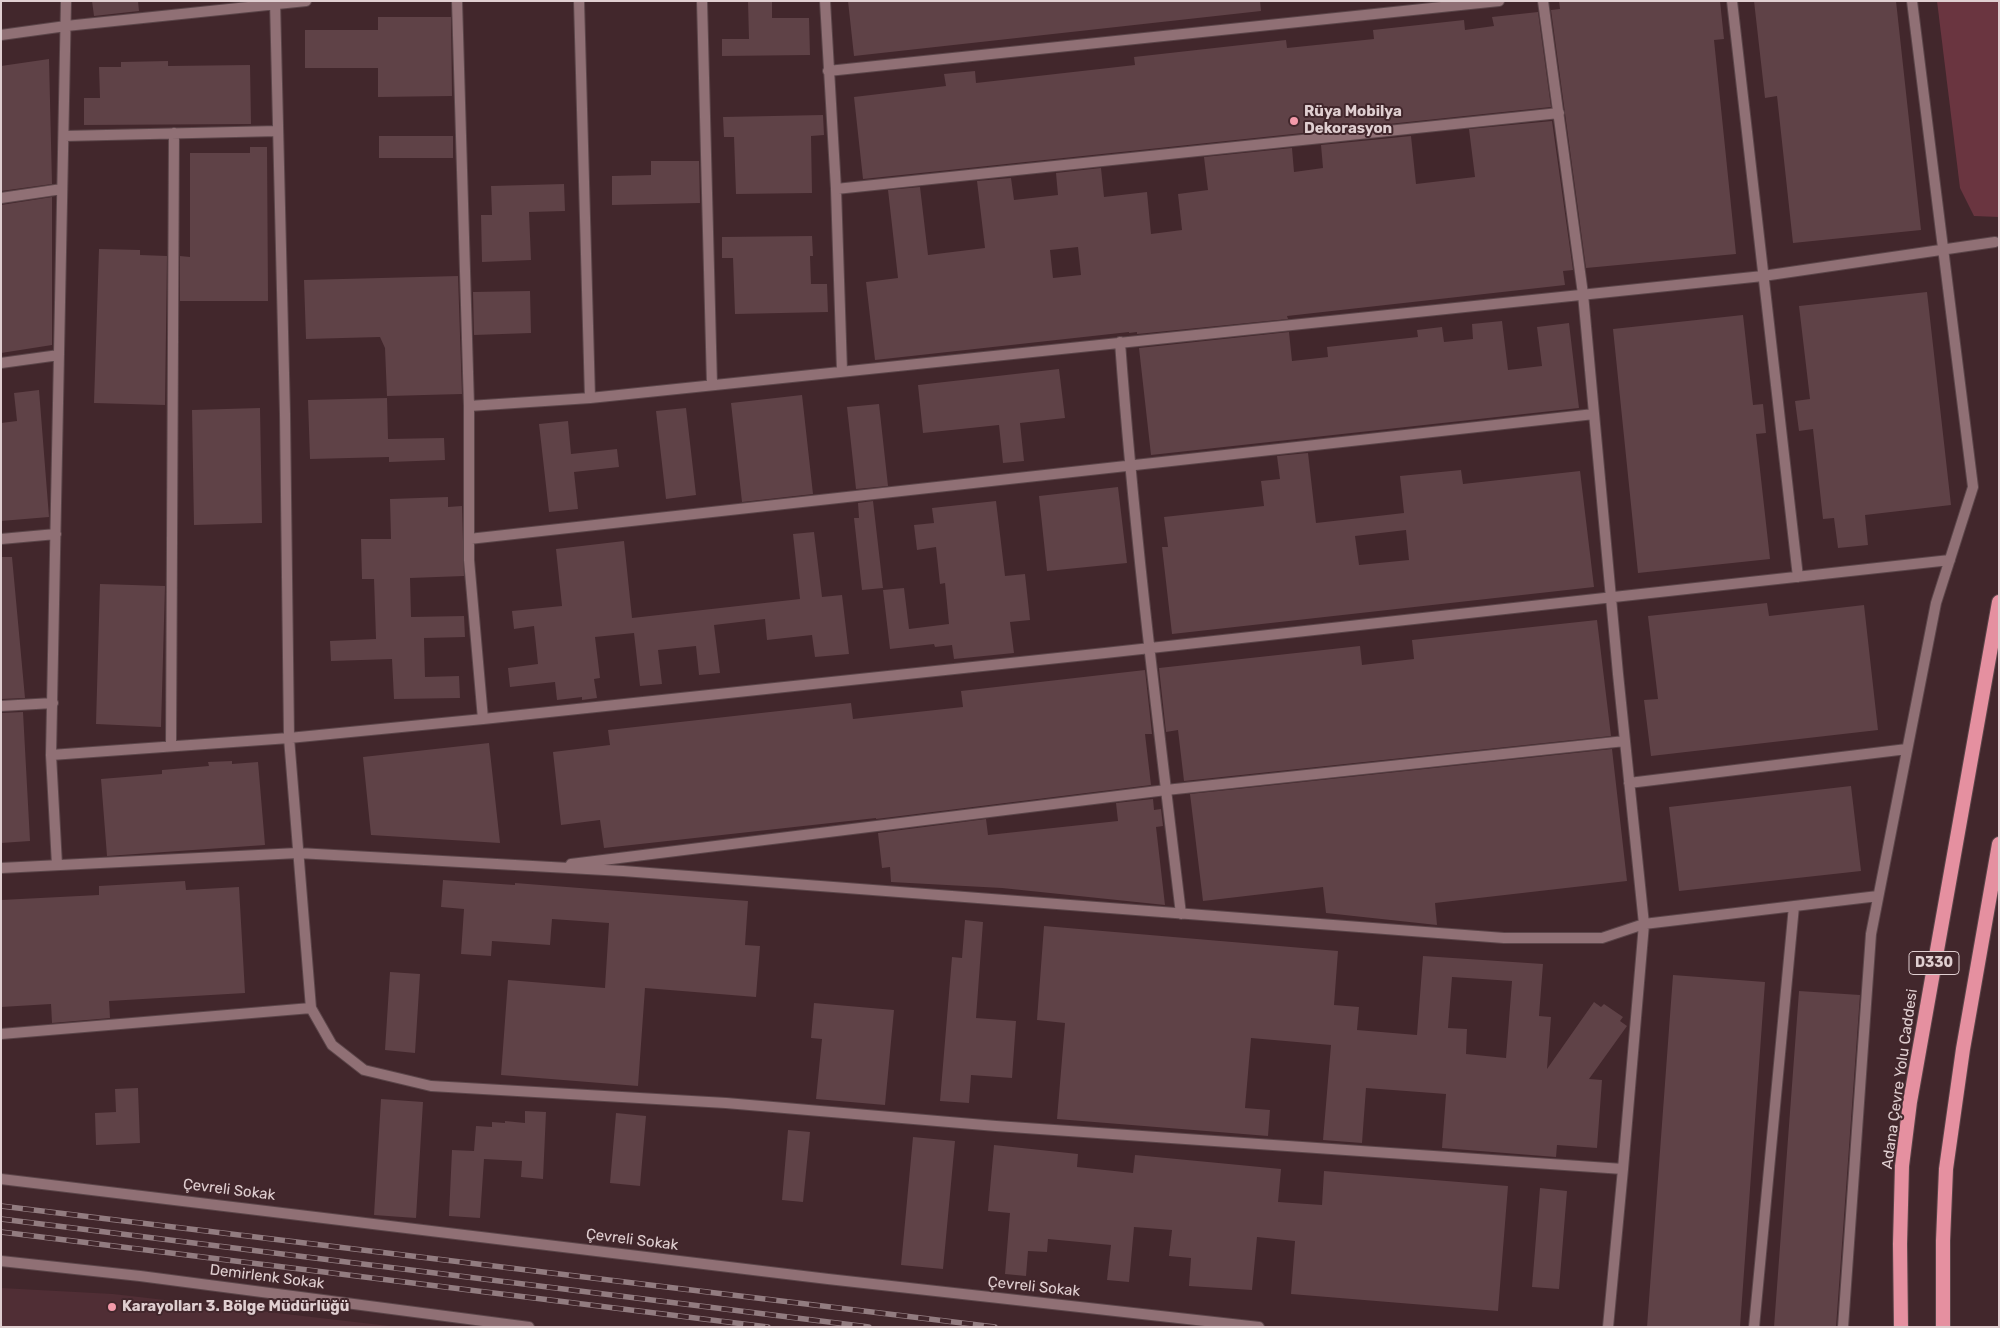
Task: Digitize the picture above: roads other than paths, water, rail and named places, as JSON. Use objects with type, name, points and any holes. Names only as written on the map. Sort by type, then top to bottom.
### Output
[{"type":"highway","name":"Adana Çevre Yolu Caddesi","points":[[1901,1327],[1900,1244],[1902,1166],[1909,1111],[1918,1051],[1999,602]]},
{"type":"highway","name":"D330","points":[[1943,1327],[1943,1240],[1946,1170],[1963,1049],[1999,844]]},
{"type":"street","points":[[57,865],[52,755],[66,1]]},
{"type":"street","points":[[1,35],[66,26],[306,1]]},
{"type":"street","points":[[457,1],[469,406],[469,560],[483,719]]},
{"type":"street","points":[[579,1],[590,398]]},
{"type":"street","points":[[702,1],[712,385]]},
{"type":"street","points":[[825,1],[836,189],[842,371]]},
{"type":"street","points":[[828,71],[1499,1]]},
{"type":"street","points":[[1543,1],[1583,294],[1644,924],[1608,1327]]},
{"type":"street","points":[[1732,1],[1798,576]]},
{"type":"street","points":[[1842,1327],[1871,934],[1936,603],[1973,487],[1912,1]]},
{"type":"street","points":[[275,3],[285,414],[289,738],[311,1008],[332,1044],[364,1070],[432,1086],[726,1103],[996,1126],[1623,1169]]},
{"type":"street","points":[[836,189],[1559,114]]},
{"type":"street","points":[[64,136],[278,131]]},
{"type":"street","points":[[171,746],[174,133]]},
{"type":"street","points":[[1,198],[62,189]]},
{"type":"street","points":[[469,406],[590,398],[1763,276],[1943,248],[1996,242]]},
{"type":"street","points":[[1120,342],[1129,466],[1181,914]]},
{"type":"street","points":[[1,363],[60,355]]},
{"type":"street","points":[[469,539],[1594,414]]},
{"type":"street","points":[[1,539],[56,534]]},
{"type":"street","points":[[52,755],[289,738],[483,719],[1149,649],[1950,560]]},
{"type":"street","points":[[1,706],[53,703]]},
{"type":"street","points":[[546,867],[1166,790],[1625,741]]},
{"type":"street","points":[[1629,783],[1907,749]]},
{"type":"street","points":[[1,868],[298,853],[546,867],[1504,938],[1602,938],[1644,924],[1878,896]]},
{"type":"street","points":[[1754,1327],[1794,906]]},
{"type":"street","points":[[1,1034],[311,1008]]},
{"type":"street","name":"Çevreli Sokak","points":[[1,1178],[828,1279],[1258,1327]]},
{"type":"street","name":"Demirlenk Sokak","points":[[1,1261],[140,1276],[529,1327]]},
{"type":"railway","points":[[1,1206],[995,1327]]},
{"type":"railway","points":[[1,1219],[869,1327]]},
{"type":"railway","points":[[1,1232],[768,1327]]},
{"type":"place","name":"Rüya Mobilya Dekorasyon","points":[[1294,121]]},
{"type":"place","name":"Karayolları 3. Bölge Müdürlüğü","points":[[112,1307]]}]
